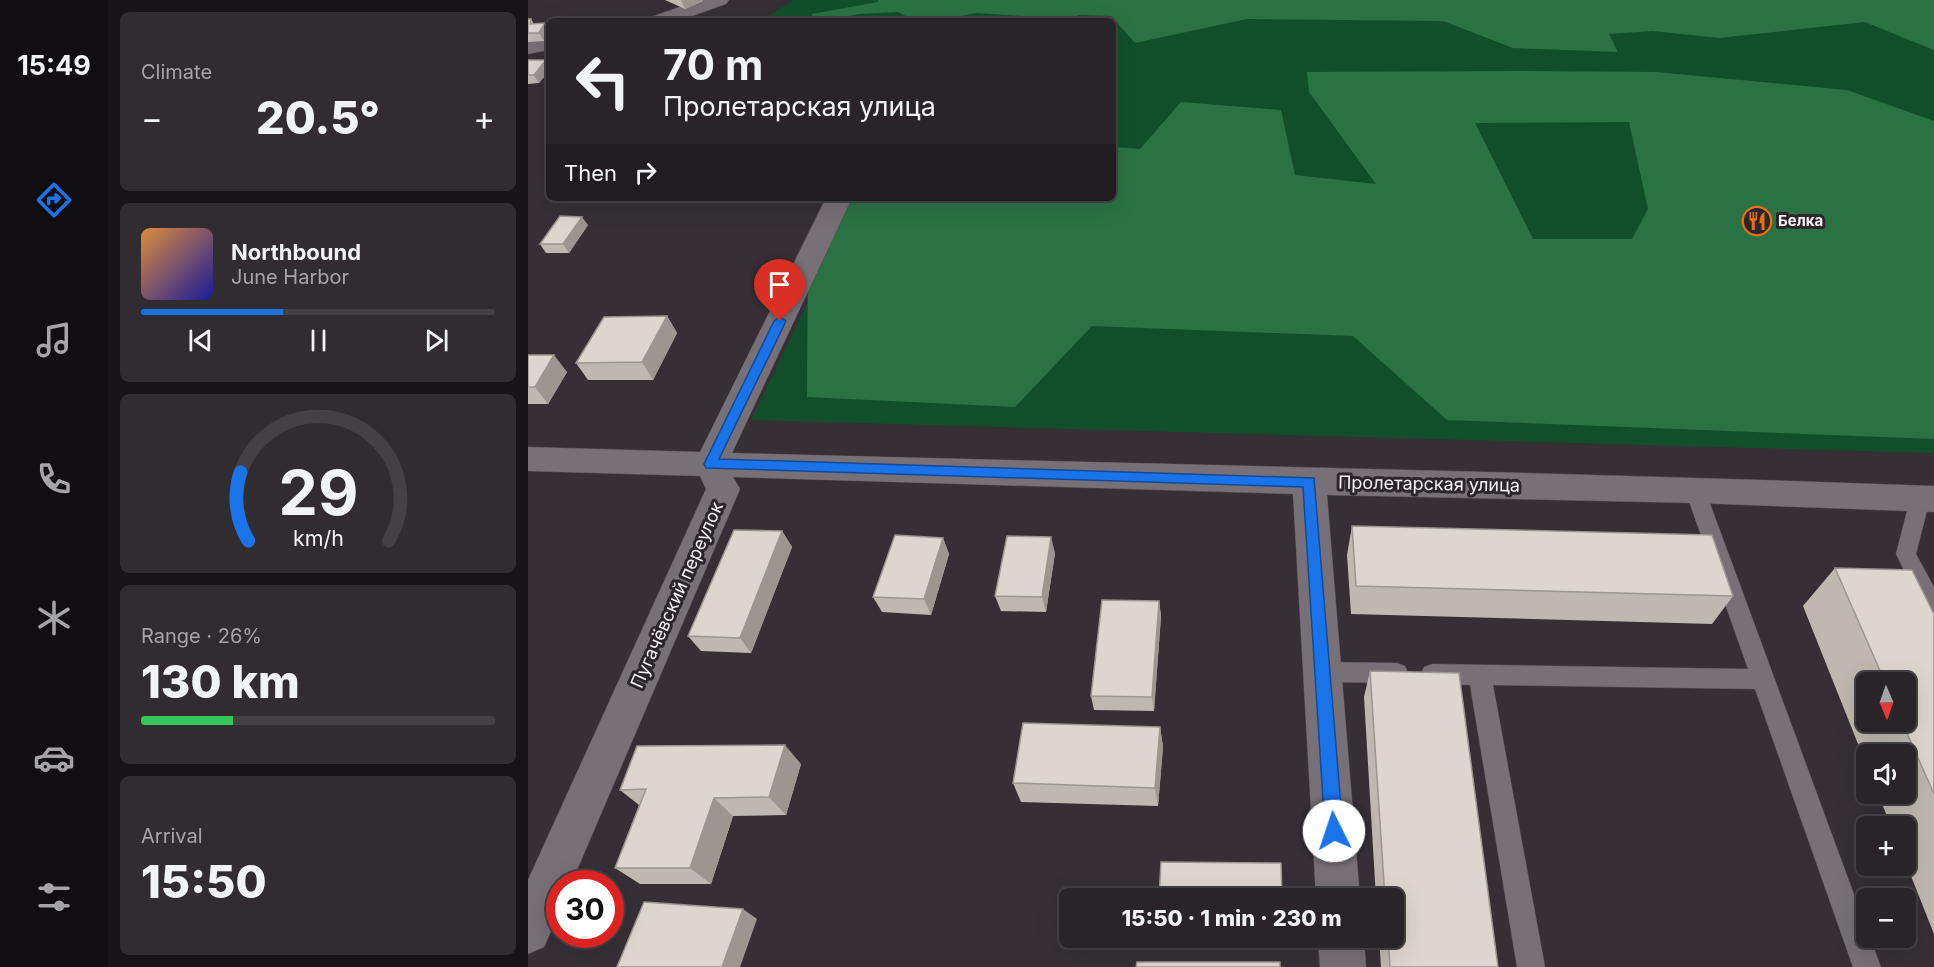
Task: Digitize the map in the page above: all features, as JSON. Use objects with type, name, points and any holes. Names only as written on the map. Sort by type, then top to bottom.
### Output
[{"type":"street","points":[[666,18],[719,0]]},
{"type":"street","points":[[528,48],[546,45]]},
{"type":"street","points":[[710,464],[838,201]]},
{"type":"street","name":"Пролетарская улица","points":[[528,459],[1309,482],[1695,490],[1929,508]]},
{"type":"street","name":"Пугачёвский переулок","points":[[528,931],[723,489],[710,464]]},
{"type":"street","points":[[1309,482],[1337,888]]},
{"type":"street","points":[[1341,948],[1342,967]]},
{"type":"lane","points":[[1695,490],[1867,967]]},
{"type":"lane","points":[[1929,508],[1906,554],[1934,608]]},
{"type":"lane","points":[[1324,672],[1765,679]]},
{"type":"lane","points":[[1480,675],[1531,967]]},
{"type":"green space","points":[[794,0],[1934,0],[1934,453],[751,420],[857,201],[1116,201],[1116,18],[765,18]]},
{"type":"green space","points":[[878,0],[1934,0],[1934,50],[1865,22],[1719,38],[1653,31],[1609,34],[1618,52],[1513,48],[1443,21],[1247,19],[1135,43],[1116,22],[1116,18],[1111,16],[1022,18],[1022,16],[976,13],[951,18],[909,18],[898,12],[858,14],[841,18],[812,18],[812,14],[878,2]]},
{"type":"green space","points":[[1307,72],[1656,72],[1847,90],[1934,121],[1934,439],[1447,420],[1353,336],[1092,326],[1015,407],[807,397],[808,244],[830,201],[1116,201],[1116,147],[1140,149],[1181,102],[1281,110],[1295,175],[1376,184],[1309,92]],"holes":[[[1629,122],[1648,209],[1632,239],[1533,239],[1475,123]]]},
{"type":"building","points":[[528,19],[531,19],[530,24],[545,23],[539,33],[528,33]]},
{"type":"building","points":[[528,60],[546,60],[534,75],[528,75]]},
{"type":"building","points":[[560,216],[582,217],[563,244],[540,244]]},
{"type":"building","points":[[667,316],[642,362],[576,363],[604,317]]},
{"type":"building","points":[[528,355],[554,355],[535,387],[528,387]]},
{"type":"building","points":[[1352,526],[1712,535],[1733,596],[1356,586]]},
{"type":"building","points":[[734,530],[782,531],[740,638],[688,636]]},
{"type":"building","points":[[895,535],[943,538],[924,599],[873,597]]},
{"type":"building","points":[[1007,536],[1051,537],[1042,597],[995,596]]},
{"type":"building","points":[[1835,568],[1912,570],[1934,614],[1934,794],[1916,754],[1916,744],[1912,744],[1906,732],[1916,732],[1916,672],[1881,672]]},
{"type":"building","points":[[1102,600],[1159,601],[1152,697],[1091,696]]},
{"type":"building","points":[[1370,671],[1459,673],[1498,967],[1390,967],[1389,948],[1404,948],[1404,888],[1384,888]]},
{"type":"building","points":[[1023,723],[1160,727],[1155,788],[1013,783]]},
{"type":"building","points":[[785,745],[769,797],[714,798],[690,868],[615,868],[646,789],[620,790],[637,746]]},
{"type":"building","points":[[1161,862],[1281,863],[1282,888],[1160,888]]},
{"type":"building","points":[[644,902],[743,909],[722,967],[617,967]]},
{"type":"building","points":[[1137,962],[1280,962],[1280,967],[1136,967]]},
{"type":"place","name":"Белка","points":[[1757,221]]},
{"type":"route","points":[[780,321],[710,464],[1309,482],[1334,831]]}]
